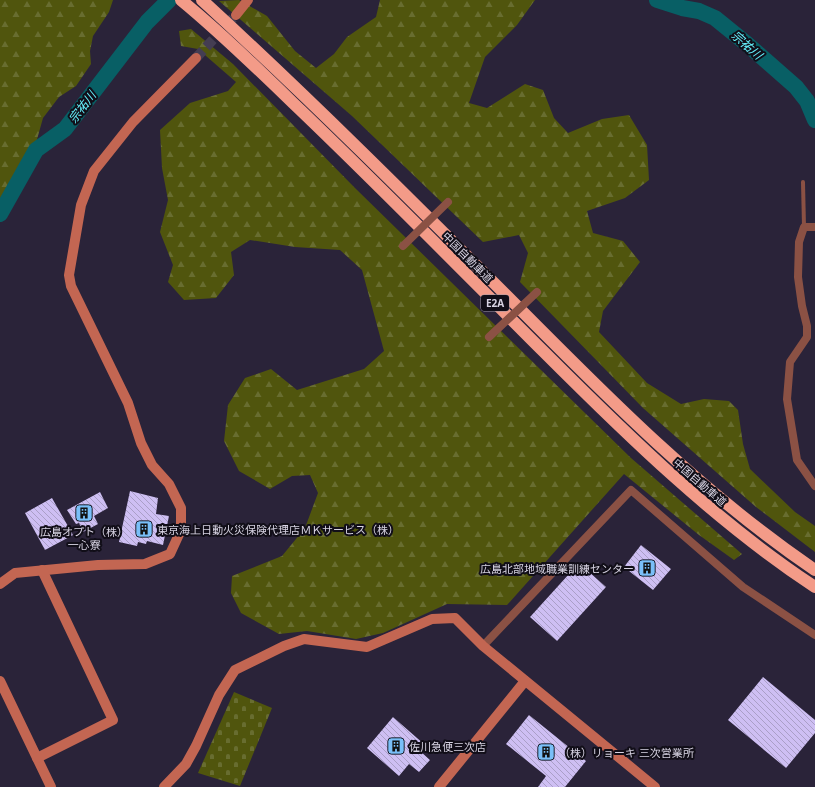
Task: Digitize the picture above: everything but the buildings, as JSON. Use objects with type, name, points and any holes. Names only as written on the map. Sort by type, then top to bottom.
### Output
[{"type":"highway","name":"中国自動車道","points":[[202,0],[344,132],[602,392],[665,451],[726,504],[815,570]]},
{"type":"highway","name":"中国自動車道","points":[[184,2],[334,142],[602,410],[655,460],[719,516],[782,566],[815,588]]},
{"type":"street","points":[[236,15],[248,0]]},
{"type":"street","points":[[0,584],[15,574],[42,570],[98,565],[146,564],[170,554],[181,530],[181,508],[169,484],[152,465],[144,449],[128,403],[71,286],[70,275],[81,205],[94,171],[133,122],[196,58]]},
{"type":"street","points":[[403,246],[448,202]]},
{"type":"street","points":[[809,227],[800,242],[798,278],[802,306],[808,326],[806,336],[790,362],[787,399],[797,460],[815,486]]},
{"type":"street","points":[[489,337],[537,292]]},
{"type":"street","points":[[483,646],[631,490],[743,587],[815,635]]},
{"type":"street","points":[[37,758],[113,720],[42,570]]},
{"type":"street","points":[[164,787],[186,764],[219,695],[235,670],[284,646],[304,639],[367,647],[432,619],[455,618],[483,646],[655,787]]},
{"type":"street","points":[[439,787],[525,680]]},
{"type":"street","points":[[0,681],[51,787]]},
{"type":"lane","points":[[802,182],[809,227]]},
{"type":"green space","points":[[0,0],[113,0],[109,12],[93,36],[90,51],[91,64],[76,86],[59,97],[43,118],[36,143],[0,201]]},
{"type":"green space","points":[[239,0],[267,16],[295,51],[316,68],[334,54],[347,37],[376,17],[380,0],[535,0],[517,25],[485,57],[469,103],[487,108],[525,84],[543,90],[554,118],[568,133],[602,119],[629,115],[647,145],[649,180],[625,198],[587,211],[593,233],[623,241],[640,262],[603,311],[599,332],[647,383],[681,404],[704,399],[729,401],[738,410],[743,444],[750,469],[795,512],[815,526],[815,552],[756,507],[643,408],[520,282],[528,253],[519,235],[483,242],[352,116],[219,1]]},
{"type":"green space","points":[[191,29],[233,64],[355,188],[631,458],[742,554],[734,560],[699,535],[624,474],[507,605],[447,604],[383,633],[356,639],[307,631],[279,634],[241,613],[231,593],[232,576],[282,556],[305,528],[318,493],[310,475],[292,476],[270,489],[239,471],[224,441],[228,405],[245,378],[271,369],[297,390],[364,369],[384,351],[362,270],[340,250],[295,247],[250,240],[231,252],[234,275],[216,298],[184,300],[168,282],[173,265],[160,232],[168,200],[162,168],[160,130],[190,103],[228,91],[236,82],[198,49],[181,46],[179,31]]},
{"type":"green space","points":[[234,692],[272,708],[240,786],[198,773]]},
{"type":"waterway","name":"宗祐川","points":[[0,214],[36,150],[65,129],[147,22],[169,0]]},
{"type":"waterway","name":"宗祐川","points":[[657,0],[682,8],[699,11],[715,18],[796,87],[807,101],[815,120]]},
{"type":"tunnel","points":[[196,58],[233,18]]},
{"type":"place","name":"広島オプト（株） 一心寮","points":[[84,513]]},
{"type":"place","name":"東京海上日動火災保険代理店ＭＫサービス（株）","points":[[144,529]]},
{"type":"place","name":"広島北部地域職業訓練センター","points":[[647,568]]},
{"type":"place","name":"佐川急便三次店","points":[[396,746]]},
{"type":"place","name":"（株）リョーキ 三次営業所","points":[[546,752]]}]
